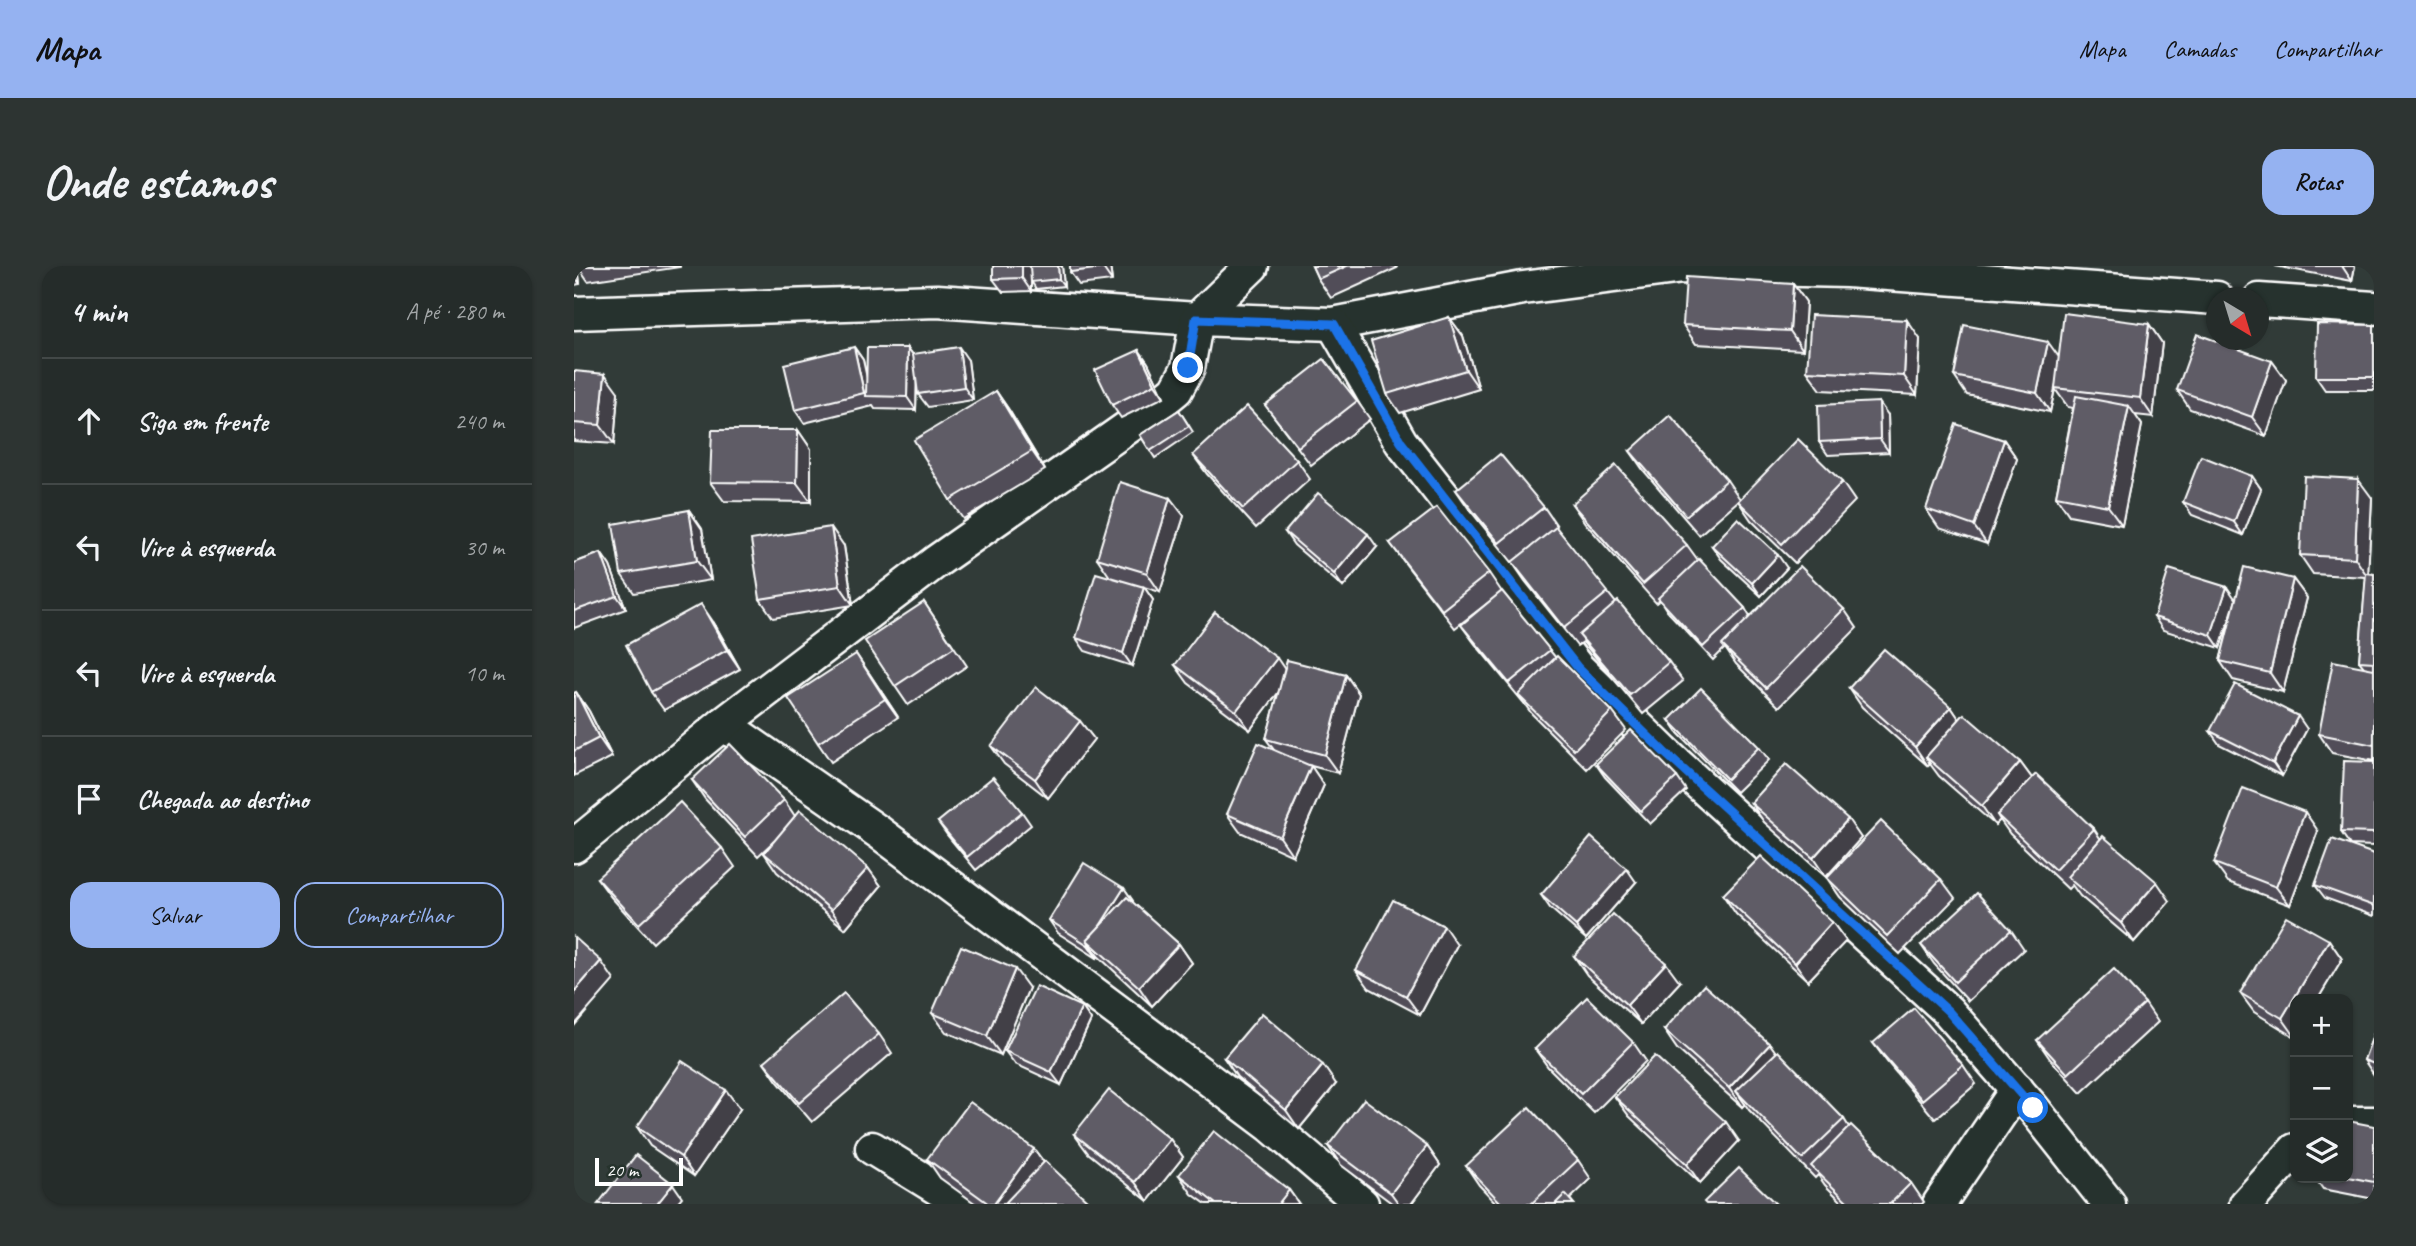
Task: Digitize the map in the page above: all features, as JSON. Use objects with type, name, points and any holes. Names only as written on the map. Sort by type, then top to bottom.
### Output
[{"type":"street","points":[[574,846],[723,724],[937,561],[1176,390],[1188,368],[1196,319],[1252,266]]},
{"type":"street","points":[[574,313],[937,301],[1196,319],[1334,324],[1523,288],[1683,267],[1847,271],[2206,297]]},
{"type":"street","points":[[2269,301],[2374,308]]},
{"type":"street","points":[[1334,324],[1401,442],[1578,668],[1664,752],[1948,1011],[2017,1089],[2109,1204]]},
{"type":"street","points":[[723,724],[880,833],[1260,1118],[1362,1204]]},
{"type":"street","points":[[1939,1204],[2017,1089]]},
{"type":"street","points":[[2353,1123],[2374,1123]]},
{"type":"street","points":[[872,1148],[963,1204]]},
{"type":"street","points":[[2246,1204],[2290,1156]]},
{"type":"building","points":[[993,266],[1022,266],[1022,278],[993,279]]},
{"type":"building","points":[[1030,266],[1058,266],[1059,279],[1031,282]]},
{"type":"building","points":[[1070,266],[1103,266],[1103,268],[1070,272]]},
{"type":"building","points":[[1312,266],[1347,266],[1318,279]]},
{"type":"building","points":[[1686,277],[1793,284],[1790,331],[1683,325]]},
{"type":"building","points":[[2064,313],[2149,324],[2140,398],[2055,388]]},
{"type":"building","points":[[1811,315],[1907,320],[1904,376],[1807,371]]},
{"type":"building","points":[[1449,317],[1466,370],[1387,394],[1371,341]]},
{"type":"building","points":[[2317,324],[2374,325],[2374,377],[2316,377]]},
{"type":"building","points":[[1964,325],[2048,342],[2037,393],[1954,376]]},
{"type":"building","points":[[2197,334],[2206,337],[2206,350],[2241,350],[2272,361],[2252,417],[2177,390]]},
{"type":"building","points":[[854,347],[864,393],[795,410],[784,364]]},
{"type":"building","points":[[959,347],[964,387],[918,394],[913,354]]},
{"type":"building","points":[[867,348],[908,348],[907,397],[866,396]]},
{"type":"building","points":[[1139,350],[1155,384],[1112,405],[1095,370]]},
{"type":"building","points":[[1324,359],[1357,401],[1298,447],[1265,405]]},
{"type":"building","points":[[574,371],[605,374],[600,425],[574,423]]},
{"type":"building","points":[[996,391],[1032,451],[950,500],[914,440]]},
{"type":"building","points":[[2076,396],[2129,406],[2108,506],[2056,496]]},
{"type":"building","points":[[1879,402],[1880,439],[1819,442],[1818,405]]},
{"type":"building","points":[[1247,406],[1297,460],[1243,509],[1193,455]]},
{"type":"building","points":[[1179,410],[1189,426],[1150,451],[1140,435]]},
{"type":"building","points":[[1670,415],[1727,480],[1686,516],[1630,451]]},
{"type":"building","points":[[1956,424],[2004,440],[1974,526],[1926,509]]},
{"type":"building","points":[[712,430],[798,430],[797,483],[710,482]]},
{"type":"building","points":[[1798,439],[1842,482],[1782,544],[1738,501]]},
{"type":"building","points":[[1500,454],[1544,507],[1499,543],[1456,490]]},
{"type":"building","points":[[2201,456],[2252,476],[2234,522],[2183,502]]},
{"type":"building","points":[[1616,465],[1687,545],[1643,584],[1572,504]]},
{"type":"building","points":[[2304,476],[2358,479],[2355,558],[2300,555]]},
{"type":"building","points":[[1120,482],[1170,498],[1147,573],[1097,558]]},
{"type":"building","points":[[1318,493],[1368,534],[1334,574],[1285,532]]},
{"type":"building","points":[[1437,507],[1489,573],[1442,610],[1390,543]]},
{"type":"building","points":[[689,510],[697,561],[621,574],[613,524]]},
{"type":"building","points":[[1738,518],[1778,555],[1752,583],[1712,546]]},
{"type":"building","points":[[831,527],[840,586],[760,599],[751,540]]},
{"type":"building","points":[[1556,527],[1608,592],[1564,628],[1512,562]]},
{"type":"building","points":[[601,553],[617,596],[574,611],[574,563]]},
{"type":"building","points":[[1699,559],[1745,608],[1703,647],[1658,598]]},
{"type":"building","points":[[1800,566],[1844,609],[1766,688],[1722,645]]},
{"type":"building","points":[[2244,567],[2293,579],[2270,673],[2220,661]]},
{"type":"building","points":[[2169,569],[2227,587],[2211,635],[2154,617]]},
{"type":"building","points":[[1096,573],[1144,587],[1123,653],[1076,638]]},
{"type":"building","points":[[2366,573],[2374,574],[2374,662],[2359,661]]},
{"type":"building","points":[[1502,591],[1550,650],[1509,683],[1461,625]]},
{"type":"building","points":[[1618,601],[1669,662],[1630,695],[1579,635]]},
{"type":"building","points":[[924,602],[954,647],[895,686],[865,641]]},
{"type":"building","points":[[701,604],[727,650],[651,692],[626,645]]},
{"type":"building","points":[[1215,612],[1277,658],[1236,711],[1175,665]]},
{"type":"building","points":[[1884,649],[1951,707],[1915,747],[1849,688]]},
{"type":"building","points":[[856,654],[885,699],[818,743],[788,698]]},
{"type":"building","points":[[1557,656],[1612,711],[1574,750],[1518,695]]},
{"type":"building","points":[[1287,660],[1346,675],[1325,755],[1266,739]]},
{"type":"building","points":[[2333,661],[2374,669],[2374,745],[2319,734]]},
{"type":"building","points":[[2235,684],[2298,716],[2273,763],[2210,731]]},
{"type":"building","points":[[1036,687],[1080,721],[1035,779],[991,746]]},
{"type":"building","points":[[1701,688],[1759,747],[1727,779],[1669,720]]},
{"type":"building","points":[[576,692],[599,738],[574,751],[574,693]]},
{"type":"building","points":[[1964,714],[2020,762],[1982,806],[1926,757]]},
{"type":"building","points":[[1631,730],[1677,777],[1641,811],[1596,764]]},
{"type":"building","points":[[1258,743],[1311,766],[1280,837],[1227,814]]},
{"type":"building","points":[[730,744],[784,800],[745,837],[692,780]]},
{"type":"building","points":[[2344,761],[2374,762],[2374,833],[2341,832]]},
{"type":"building","points":[[1786,764],[1848,819],[1813,858],[1751,803]]},
{"type":"building","points":[[2036,774],[2094,829],[2055,870],[1997,815]]},
{"type":"building","points":[[993,777],[1022,812],[967,857],[938,822]]},
{"type":"building","points":[[2243,788],[2305,812],[2276,887],[2214,863]]},
{"type":"building","points":[[680,802],[722,848],[639,924],[597,878]]},
{"type":"building","points":[[800,810],[868,868],[831,910],[764,853]]},
{"type":"building","points":[[1881,821],[1941,879],[1887,936],[1827,878]]},
{"type":"building","points":[[2103,836],[2157,882],[2121,923],[2067,877]]},
{"type":"building","points":[[1591,837],[1627,869],[1576,926],[1541,895]]},
{"type":"building","points":[[2332,839],[2374,854],[2374,906],[2315,885]]},
{"type":"building","points":[[1761,856],[1832,922],[1795,963],[1723,895]]},
{"type":"building","points":[[1084,863],[1124,888],[1098,929],[1087,940],[1088,945],[1049,920]]},
{"type":"building","points":[[1977,893],[2011,930],[1955,982],[1921,945]]},
{"type":"building","points":[[1127,897],[1179,944],[1139,987],[1087,940]]},
{"type":"building","points":[[1393,900],[1444,926],[1406,996],[1356,970]]},
{"type":"building","points":[[1613,914],[1666,963],[1627,1005],[1574,956]]},
{"type":"building","points":[[2286,916],[2329,940],[2296,994],[2290,994],[2290,1005],[2282,1018],[2240,993]]},
{"type":"building","points":[[574,937],[601,961],[574,992]]},
{"type":"building","points":[[961,946],[1015,969],[987,1036],[932,1013]]},
{"type":"building","points":[[2114,969],[2145,1003],[2068,1074],[2037,1040]]},
{"type":"building","points":[[1704,985],[1770,1044],[1729,1088],[1664,1030]]},
{"type":"building","points":[[1036,986],[1082,1007],[1051,1072],[1005,1051]]},
{"type":"building","points":[[844,993],[879,1034],[799,1103],[764,1062]]},
{"type":"building","points":[[1587,997],[1633,1042],[1581,1094],[1535,1049]]},
{"type":"building","points":[[1914,1008],[1963,1065],[1922,1100],[1873,1043]]},
{"type":"building","points":[[1262,1013],[1323,1065],[1286,1110],[1224,1058]]},
{"type":"building","points":[[2374,1033],[2374,1064],[2364,1060]]},
{"type":"building","points":[[1778,1051],[1844,1119],[1802,1159],[1736,1091]]},
{"type":"building","points":[[1655,1056],[1726,1122],[1687,1164],[1615,1097]]},
{"type":"building","points":[[682,1061],[726,1090],[681,1157],[637,1127]]},
{"type":"building","points":[[1109,1090],[1170,1139],[1135,1182],[1074,1134]]},
{"type":"building","points":[[1364,1099],[1427,1146],[1391,1193],[1328,1146]]},
{"type":"building","points":[[970,1102],[1034,1149],[994,1204],[989,1204],[927,1159]]},
{"type":"building","points":[[1529,1107],[1578,1160],[1531,1204],[1502,1204],[1466,1166]]},
{"type":"building","points":[[2353,1122],[2374,1126],[2374,1182],[2353,1178]]},
{"type":"building","points":[[1851,1125],[1911,1183],[1890,1204],[1850,1204],[1811,1166]]},
{"type":"building","points":[[1214,1131],[1289,1190],[1278,1204],[1216,1204],[1179,1175]]},
{"type":"building","points":[[636,1155],[673,1184],[657,1204],[598,1204]]},
{"type":"building","points":[[1045,1161],[1091,1204],[1008,1204],[1006,1202]]},
{"type":"building","points":[[1739,1168],[1776,1204],[1706,1204],[1704,1202]]},
{"type":"building","points":[[1565,1194],[1574,1204],[1555,1204]]},
{"type":"route","points":[[1188,368],[1196,319],[1334,324],[1401,442],[1578,668],[1664,752],[1948,1011],[2033,1108]]}]
